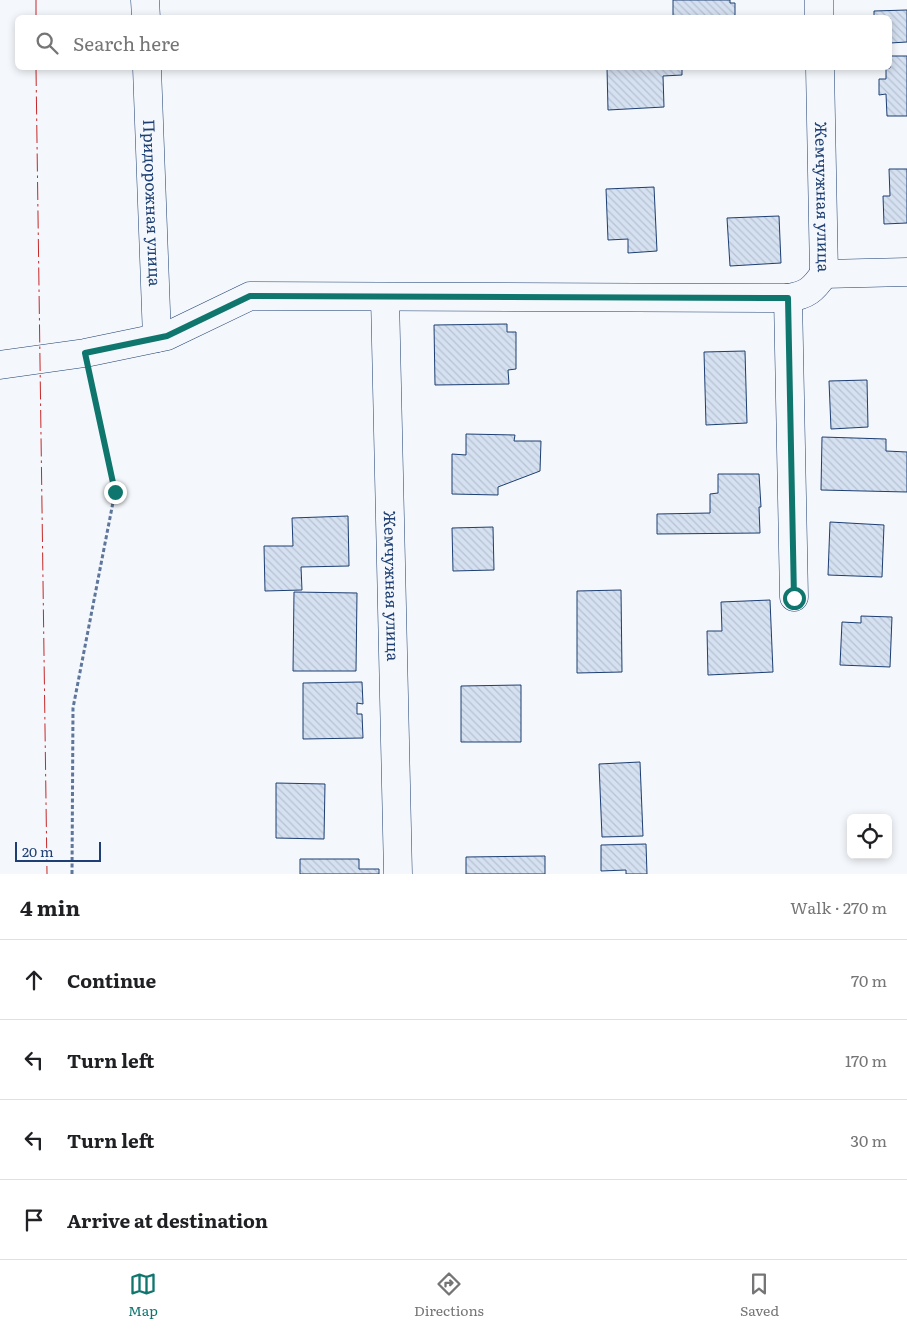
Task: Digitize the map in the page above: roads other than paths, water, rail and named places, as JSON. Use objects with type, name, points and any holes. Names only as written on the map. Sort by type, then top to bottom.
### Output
[{"type":"street","points":[[145,0],[146,15]]},
{"type":"street","points":[[819,0],[819,15]]},
{"type":"street","name":"Придорожная улица","points":[[148,70],[157,338]]},
{"type":"street","name":"Жемчужная улица","points":[[820,70],[824,274],[907,272]]},
{"type":"street","points":[[0,365],[85,353],[167,336],[250,296],[788,298],[802,296],[815,287],[824,274]]},
{"type":"street","name":"Жемчужная улица","points":[[385,297],[398,874]]},
{"type":"street","points":[[788,298],[794,598]]}]
